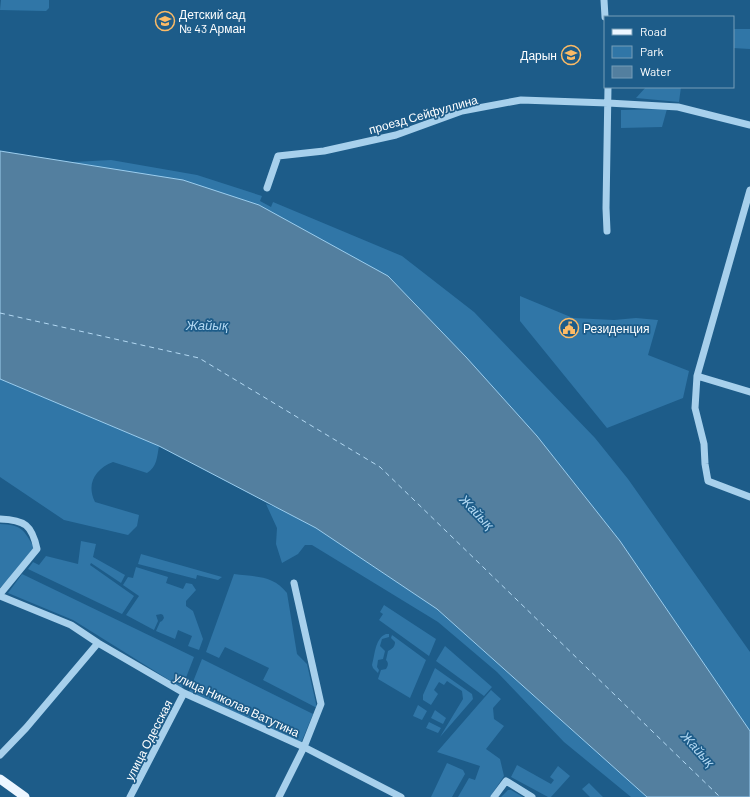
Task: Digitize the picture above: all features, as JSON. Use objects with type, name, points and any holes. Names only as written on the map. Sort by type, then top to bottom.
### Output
[{"type":"main road","points":[[0,780],[25,797]]},
{"type":"street","points":[[604,0],[605,16]]},
{"type":"street","points":[[607,231],[608,88]]},
{"type":"street","name":"проезд Сейфуллина","points":[[267,188],[278,156],[324,151],[396,135],[462,111],[521,100],[555,102],[608,102]]},
{"type":"street","points":[[608,102],[678,107],[750,125]]},
{"type":"street","points":[[750,190],[698,376],[695,408],[704,444],[708,481],[750,497]]},
{"type":"street","points":[[698,376],[750,392]]},
{"type":"street","points":[[0,519],[14,519],[28,526],[34,535],[37,550],[0,595]]},
{"type":"street","points":[[279,797],[304,747],[321,704],[294,583]]},
{"type":"street","name":"улица Николая Ватутина","points":[[0,595],[71,625],[98,643],[184,693],[304,747],[401,797]]},
{"type":"street","points":[[0,755],[26,728],[98,643]]},
{"type":"street","name":"улица Одесская","points":[[130,797],[184,693]]},
{"type":"street","points":[[494,797],[506,780],[532,797]]},
{"type":"green space","points":[[1,0],[49,0],[49,8],[46,11],[0,10]]},
{"type":"green space","points":[[734,29],[750,29],[750,49],[734,48]]},
{"type":"green space","points":[[645,88],[681,88],[679,102],[636,98]]},
{"type":"green space","points":[[667,109],[662,127],[621,128],[621,110]]},
{"type":"green space","points":[[111,160],[197,175],[262,196],[260,201],[271,207],[273,202],[402,256],[474,312],[595,438],[628,479],[750,652],[750,731],[620,541],[537,436],[73,162]]},
{"type":"green space","points":[[520,296],[573,318],[614,320],[636,318],[658,320],[648,355],[689,371],[683,398],[607,428],[520,321]]},
{"type":"green space","points":[[0,379],[159,446],[155,465],[147,473],[113,462],[97,473],[92,483],[91,489],[95,502],[139,515],[137,526],[128,535],[64,520],[0,477]]},
{"type":"green space","points":[[266,504],[284,510],[316,528],[437,609],[647,797],[631,797],[564,742],[497,672],[438,622],[312,545],[305,545],[298,554],[282,563],[276,544],[277,528]]},
{"type":"green space","points":[[0,524],[13,525],[21,529],[34,547],[18,569],[0,588]]},
{"type":"green space","points":[[81,541],[96,544],[93,557],[125,575],[121,583],[91,563],[90,565],[134,596],[122,614],[28,569],[33,562],[39,565],[46,556],[78,564]]},
{"type":"green space","points":[[141,554],[222,577],[218,580],[197,575],[196,579],[138,564]]},
{"type":"green space","points":[[136,567],[168,577],[166,583],[183,589],[186,583],[192,584],[196,590],[186,601],[186,606],[193,611],[203,639],[199,650],[188,646],[192,636],[178,630],[175,639],[156,631],[160,622],[164,618],[161,614],[156,615],[158,621],[154,630],[126,615],[139,596],[123,585],[128,577],[133,578]]},
{"type":"green space","points":[[22,574],[194,657],[182,688],[73,620],[8,593]]},
{"type":"green space","points":[[234,574],[270,580],[282,587],[287,593],[297,654],[307,664],[317,708],[263,680],[269,668],[225,647],[219,658],[206,652]]},
{"type":"green space","points":[[384,605],[436,639],[429,656],[379,620],[383,614],[380,612]]},
{"type":"green space","points":[[389,634],[389,637],[382,639],[380,646],[385,651],[383,659],[378,660],[378,673],[372,665],[376,647],[382,636]]},
{"type":"green space","points":[[392,635],[426,660],[410,698],[378,679],[381,670],[386,669],[388,666],[388,662],[386,660],[388,651],[392,649],[395,642],[391,638]]},
{"type":"green space","points":[[445,646],[492,687],[484,696],[436,661]]},
{"type":"green space","points":[[202,659],[313,714],[301,743],[189,692]]},
{"type":"green space","points":[[435,668],[472,694],[473,699],[440,737],[463,699],[462,691],[447,681],[444,685],[439,682],[434,690],[438,694],[431,705],[423,700],[423,695]]},
{"type":"green space","points":[[491,690],[501,699],[493,708],[494,719],[504,726],[486,749],[500,759],[504,776],[490,797],[458,797],[469,778],[475,780],[480,766],[437,752]]},
{"type":"green space","points":[[418,705],[427,711],[422,720],[413,716]]},
{"type":"green space","points":[[435,710],[446,718],[443,724],[431,718]]},
{"type":"green space","points":[[429,722],[441,728],[438,733],[426,728]]},
{"type":"green space","points":[[447,763],[463,770],[465,774],[452,797],[431,797]]},
{"type":"green space","points":[[517,765],[551,784],[554,780],[550,777],[558,766],[570,776],[551,797],[548,797],[511,777]]},
{"type":"green space","points":[[589,783],[603,797],[590,797],[582,789]]},
{"type":"green space","points":[[508,790],[511,790],[523,797],[501,797]]},
{"type":"water","name":"Жайық","points":[[0,151],[183,180],[259,205],[388,276],[466,357],[537,436],[620,541],[750,731],[750,797],[647,797],[437,609],[316,528],[159,446],[0,379]]},
{"type":"ferry route","points":[[0,313],[199,358],[380,467],[720,797]]},
{"type":"place","name":"Детский сад № 43 Арман","points":[[165,21]]},
{"type":"place","name":"Дарын","points":[[571,55]]},
{"type":"place","name":"Резиденция","points":[[569,328]]}]
